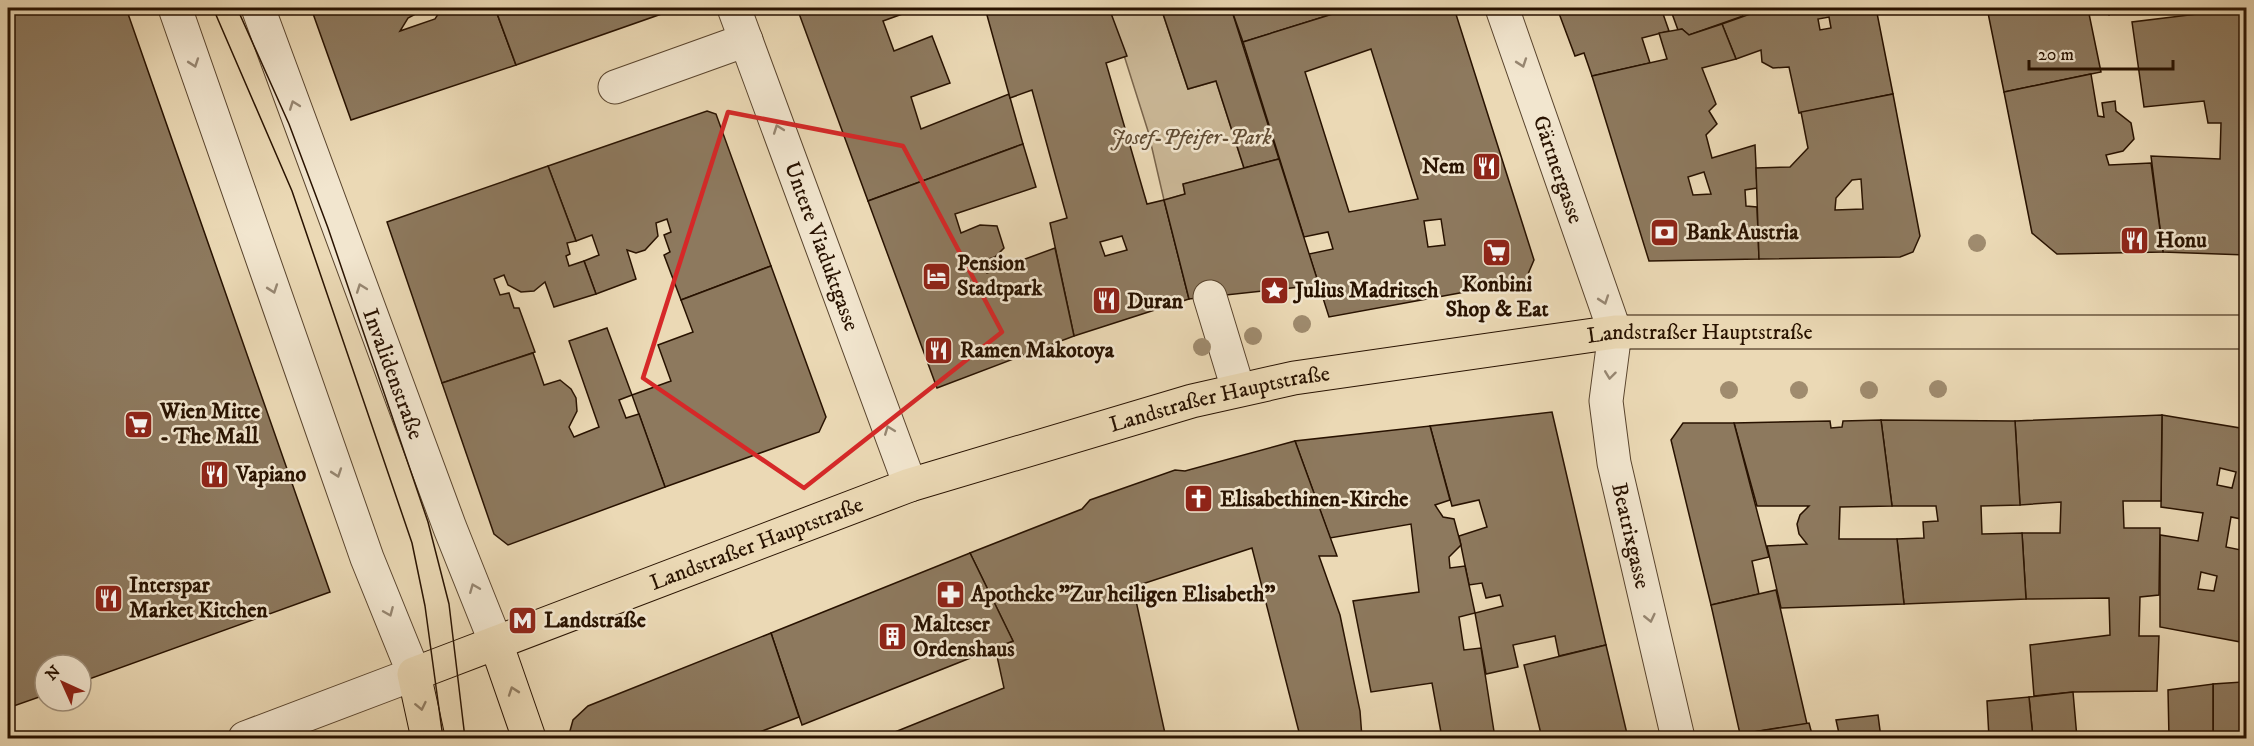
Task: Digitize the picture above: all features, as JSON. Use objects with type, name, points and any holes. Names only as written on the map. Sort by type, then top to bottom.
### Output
[{"type":"main road","name":"Landstraßer Hauptstraße","points":[[414,674],[910,485],[1238,389],[1347,369],[1615,332],[2247,333]]},
{"type":"main road","name":"Invalidenstraße","points":[[496,643],[530,738]]},
{"type":"main road","points":[[414,674],[428,738]]},
{"type":"street","points":[[175,8],[367,558],[414,674]]},
{"type":"street","name":"Invalidenstraße","points":[[258,8],[450,528],[496,643]]},
{"type":"street","name":"Untere Viaduktgasse","points":[[734,8],[910,485]]},
{"type":"street","name":"Gärtnergasse","points":[[1502,8],[1615,332]]},
{"type":"street","points":[[615,87],[746,40]]},
{"type":"street","points":[[1210,297],[1238,389]]},
{"type":"street","name":"Beatrixgasse","points":[[1615,332],[1606,401],[1614,463],[1678,738]]},
{"type":"street","name":"Landstraßer Hauptstraße","points":[[245,738],[414,674]]},
{"type":"highlighted area","points":[[728,112],[903,146],[1002,332],[804,488],[643,378]]},
{"type":"green space","name":"Josef-Pfeifer-Park","points":[[1109,8],[1161,8],[1188,89],[1216,81],[1244,168],[1183,184],[1185,194],[1164,200],[1148,131]]},
{"type":"building","name":"Wien Mitte - The Mall","points":[[8,8],[126,8],[330,592],[93,678],[93,653],[33,653],[33,699],[8,708]]},
{"type":"building","points":[[311,8],[411,8],[414,15],[408,18],[400,31],[435,19],[442,8],[495,8],[516,65],[351,120]]},
{"type":"building","points":[[495,8],[673,8],[516,65]]},
{"type":"building","points":[[797,8],[919,8],[883,21],[894,51],[932,36],[950,83],[911,97],[921,129],[1009,94],[1023,144],[868,201]]},
{"type":"building","points":[[985,8],[1109,8],[1127,56],[1106,63],[1147,204],[1164,200],[1189,299],[1074,336],[1050,223],[1067,218],[1032,90],[1010,98]],"holes":[[[1122,236],[1127,250],[1105,256],[1100,242]]]},
{"type":"building","points":[[1161,8],[1231,8],[1279,159],[1244,168],[1216,81],[1188,89]]},
{"type":"building","points":[[1231,8],[1352,8],[1243,42]]},
{"type":"building","points":[[1352,8],[1454,8],[1534,260],[1525,281],[1329,317],[1309,254],[1333,249],[1328,232],[1304,237],[1243,42]],"holes":[[[1371,49],[1418,199],[1349,212],[1305,72]],[[1441,219],[1445,245],[1428,247],[1424,221]]]},
{"type":"building","points":[[1557,8],[1661,8],[1669,31],[1642,38],[1650,63],[1592,76],[1584,53],[1575,56]]},
{"type":"building","points":[[1670,8],[1740,8],[1743,16],[1689,35],[1682,29],[1678,30]]},
{"type":"building","points":[[1767,8],[1876,8],[1893,94],[1799,113],[1789,67],[1773,68],[1762,62],[1761,50],[1736,59],[1722,24]],"holes":[[[1829,17],[1831,28],[1820,30],[1818,19]]]},
{"type":"building","points":[[1987,8],[2098,8],[2088,9],[2101,72],[2004,92]]},
{"type":"building","points":[[2101,8],[2115,8],[2109,15]]},
{"type":"building","points":[[2246,8],[2246,255],[2163,252],[2151,156],[2220,159],[2221,123],[2208,123],[2204,101],[2144,107],[2132,22]]},
{"type":"building","points":[[1722,24],[1736,59],[1702,68],[1716,104],[1709,111],[1717,124],[1706,135],[1712,158],[1755,145],[1757,188],[1745,190],[1746,206],[1757,207],[1759,259],[1649,261],[1592,76],[1667,59],[1659,33],[1682,29],[1689,35]],"holes":[[[1704,172],[1711,194],[1693,195],[1688,177]]]},
{"type":"building","points":[[2091,74],[2098,116],[2104,117],[2102,103],[2115,101],[2116,111],[2131,123],[2134,139],[2123,151],[2106,155],[2109,165],[2151,163],[2163,252],[2057,254],[2032,233],[2004,92]]},
{"type":"building","points":[[1893,94],[1920,236],[1913,252],[1900,257],[1759,259],[1756,168],[1790,167],[1808,148],[1801,112]],"holes":[[[1861,179],[1863,209],[1835,210],[1836,198],[1852,180]]]},
{"type":"building","points":[[707,111],[716,114],[771,266],[681,300],[664,255],[670,252],[664,235],[671,232],[667,219],[656,223],[658,236],[645,250],[636,253],[627,250],[636,279],[596,294],[584,261],[599,255],[592,235],[576,241],[548,166]]},
{"type":"building","points":[[1023,144],[1036,187],[955,214],[961,233],[980,225],[997,226],[1004,248],[995,257],[982,261],[987,273],[1055,248],[1074,336],[937,388],[868,201]]},
{"type":"building","points":[[1279,159],[1319,285],[1189,299],[1164,200],[1185,194],[1183,184]]},
{"type":"building","points":[[548,166],[576,241],[567,243],[570,254],[566,256],[569,266],[584,261],[596,294],[554,307],[545,282],[534,291],[521,292],[508,285],[504,275],[494,279],[500,295],[509,293],[514,308],[519,308],[535,352],[442,383],[387,222]]},
{"type":"building","points":[[771,266],[826,417],[819,432],[665,487],[632,395],[671,381],[658,345],[693,332],[681,300]]},
{"type":"building","points":[[607,328],[632,395],[619,400],[626,418],[639,414],[665,487],[508,545],[494,534],[442,383],[533,353],[544,385],[560,380],[571,389],[576,398],[577,411],[569,427],[574,437],[599,427],[569,341]]},
{"type":"building","points":[[1552,412],[1606,645],[1559,656],[1555,636],[1513,645],[1518,667],[1486,674],[1475,613],[1503,606],[1500,595],[1486,598],[1482,583],[1469,585],[1459,536],[1487,527],[1479,500],[1452,506],[1430,426]]},
{"type":"building","points":[[2162,415],[2246,429],[2246,520],[2231,517],[2226,547],[2246,551],[2246,643],[2160,627],[2160,535],[2198,541],[2203,513],[2161,507]],"holes":[[[2220,468],[2236,472],[2232,488],[2217,485]],[[2201,572],[2217,576],[2214,591],[2198,589]]]},
{"type":"building","points":[[2162,415],[2161,501],[2123,501],[2124,528],[2160,528],[2159,595],[2140,597],[2139,636],[2159,636],[2157,691],[2073,692],[2034,696],[2030,645],[2110,635],[2109,598],[2026,599],[2022,533],[2060,533],[2061,502],[2020,505],[2015,421]]},
{"type":"building","points":[[1881,420],[2015,421],[2020,505],[1981,506],[1982,534],[2022,533],[2026,599],[1904,604],[1897,539],[1924,538],[1923,522],[1938,521],[1936,506],[1892,506]]},
{"type":"building","points":[[1881,420],[1892,506],[1840,507],[1839,539],[1897,539],[1904,604],[1781,608],[1767,546],[1807,544],[1799,534],[1797,524],[1800,515],[1809,506],[1757,506],[1734,423],[1830,421],[1831,428],[1842,427],[1843,421]]},
{"type":"building","points":[[1683,423],[1734,423],[1769,557],[1752,561],[1759,594],[1711,605],[1671,440]]},
{"type":"building","points":[[1430,426],[1450,500],[1435,505],[1443,517],[1454,519],[1461,545],[1449,557],[1450,568],[1465,566],[1475,613],[1459,617],[1464,650],[1481,648],[1495,738],[1442,738],[1432,683],[1371,692],[1353,601],[1419,592],[1411,524],[1330,538],[1295,441]]},
{"type":"building","points":[[1295,441],[1337,556],[1319,556],[1340,615],[1360,711],[1362,738],[1292,738],[1299,732],[1252,548],[1133,587],[1166,738],[880,738],[1004,688],[995,647],[1013,641],[970,553],[1082,509],[1090,500],[1175,470],[1185,471]]},
{"type":"building","name":"Malteser Ordenshaus","points":[[970,553],[1013,641],[802,725],[771,633]]},
{"type":"building","points":[[1776,590],[1807,724],[1740,734],[1711,605]]},
{"type":"building","points":[[771,633],[799,717],[744,738],[568,738],[573,720],[588,706]]},
{"type":"building","points":[[1606,645],[1628,738],[1542,738],[1524,665]]},
{"type":"building","points":[[2242,682],[2240,693],[2246,694],[2246,738],[2213,738],[2213,684]]},
{"type":"building","points":[[2213,684],[2213,738],[2169,738],[2168,690]]},
{"type":"building","points":[[2073,692],[2077,738],[2033,738],[2029,697]]},
{"type":"building","points":[[2029,697],[2033,738],[1989,738],[1987,701]]},
{"type":"building","points":[[1878,715],[1881,738],[1840,738],[1836,720]]},
{"type":"building","points":[[1809,723],[1813,738],[1741,738],[1740,734]]},
{"type":"tram line","points":[[213,8],[292,191],[412,543],[425,606],[443,738]]},
{"type":"tram line","points":[[237,8],[289,124],[328,228],[428,522],[449,604],[465,738]]},
{"type":"place","name":"Nem","points":[[1486,166]]},
{"type":"place","name":"Bank Austria","points":[[1665,232]]},
{"type":"place","name":"Honu","points":[[2135,240]]},
{"type":"place","name":"Konbini Shop & Eat","points":[[1497,252]]},
{"type":"place","name":"Pension Stadtpark","points":[[936,276]]},
{"type":"place","name":"Julius Madritsch","points":[[1274,290]]},
{"type":"place","name":"Duran","points":[[1106,301]]},
{"type":"place","name":"Ramen Makotoya","points":[[939,350]]},
{"type":"place","name":"Wien Mitte - The Mall","points":[[139,424]]},
{"type":"place","name":"Vapiano","points":[[215,474]]},
{"type":"place","name":"Elisabethinen-Kirche","points":[[1199,499]]},
{"type":"place","name":"Apotheke \"Zur heiligen Elisabeth\"","points":[[950,594]]},
{"type":"place","name":"Interspar Market Kitchen","points":[[108,598]]},
{"type":"place","name":"Landstraße","points":[[523,620]]},
{"type":"place","name":"Malteser Ordenshaus","points":[[892,637]]}]
